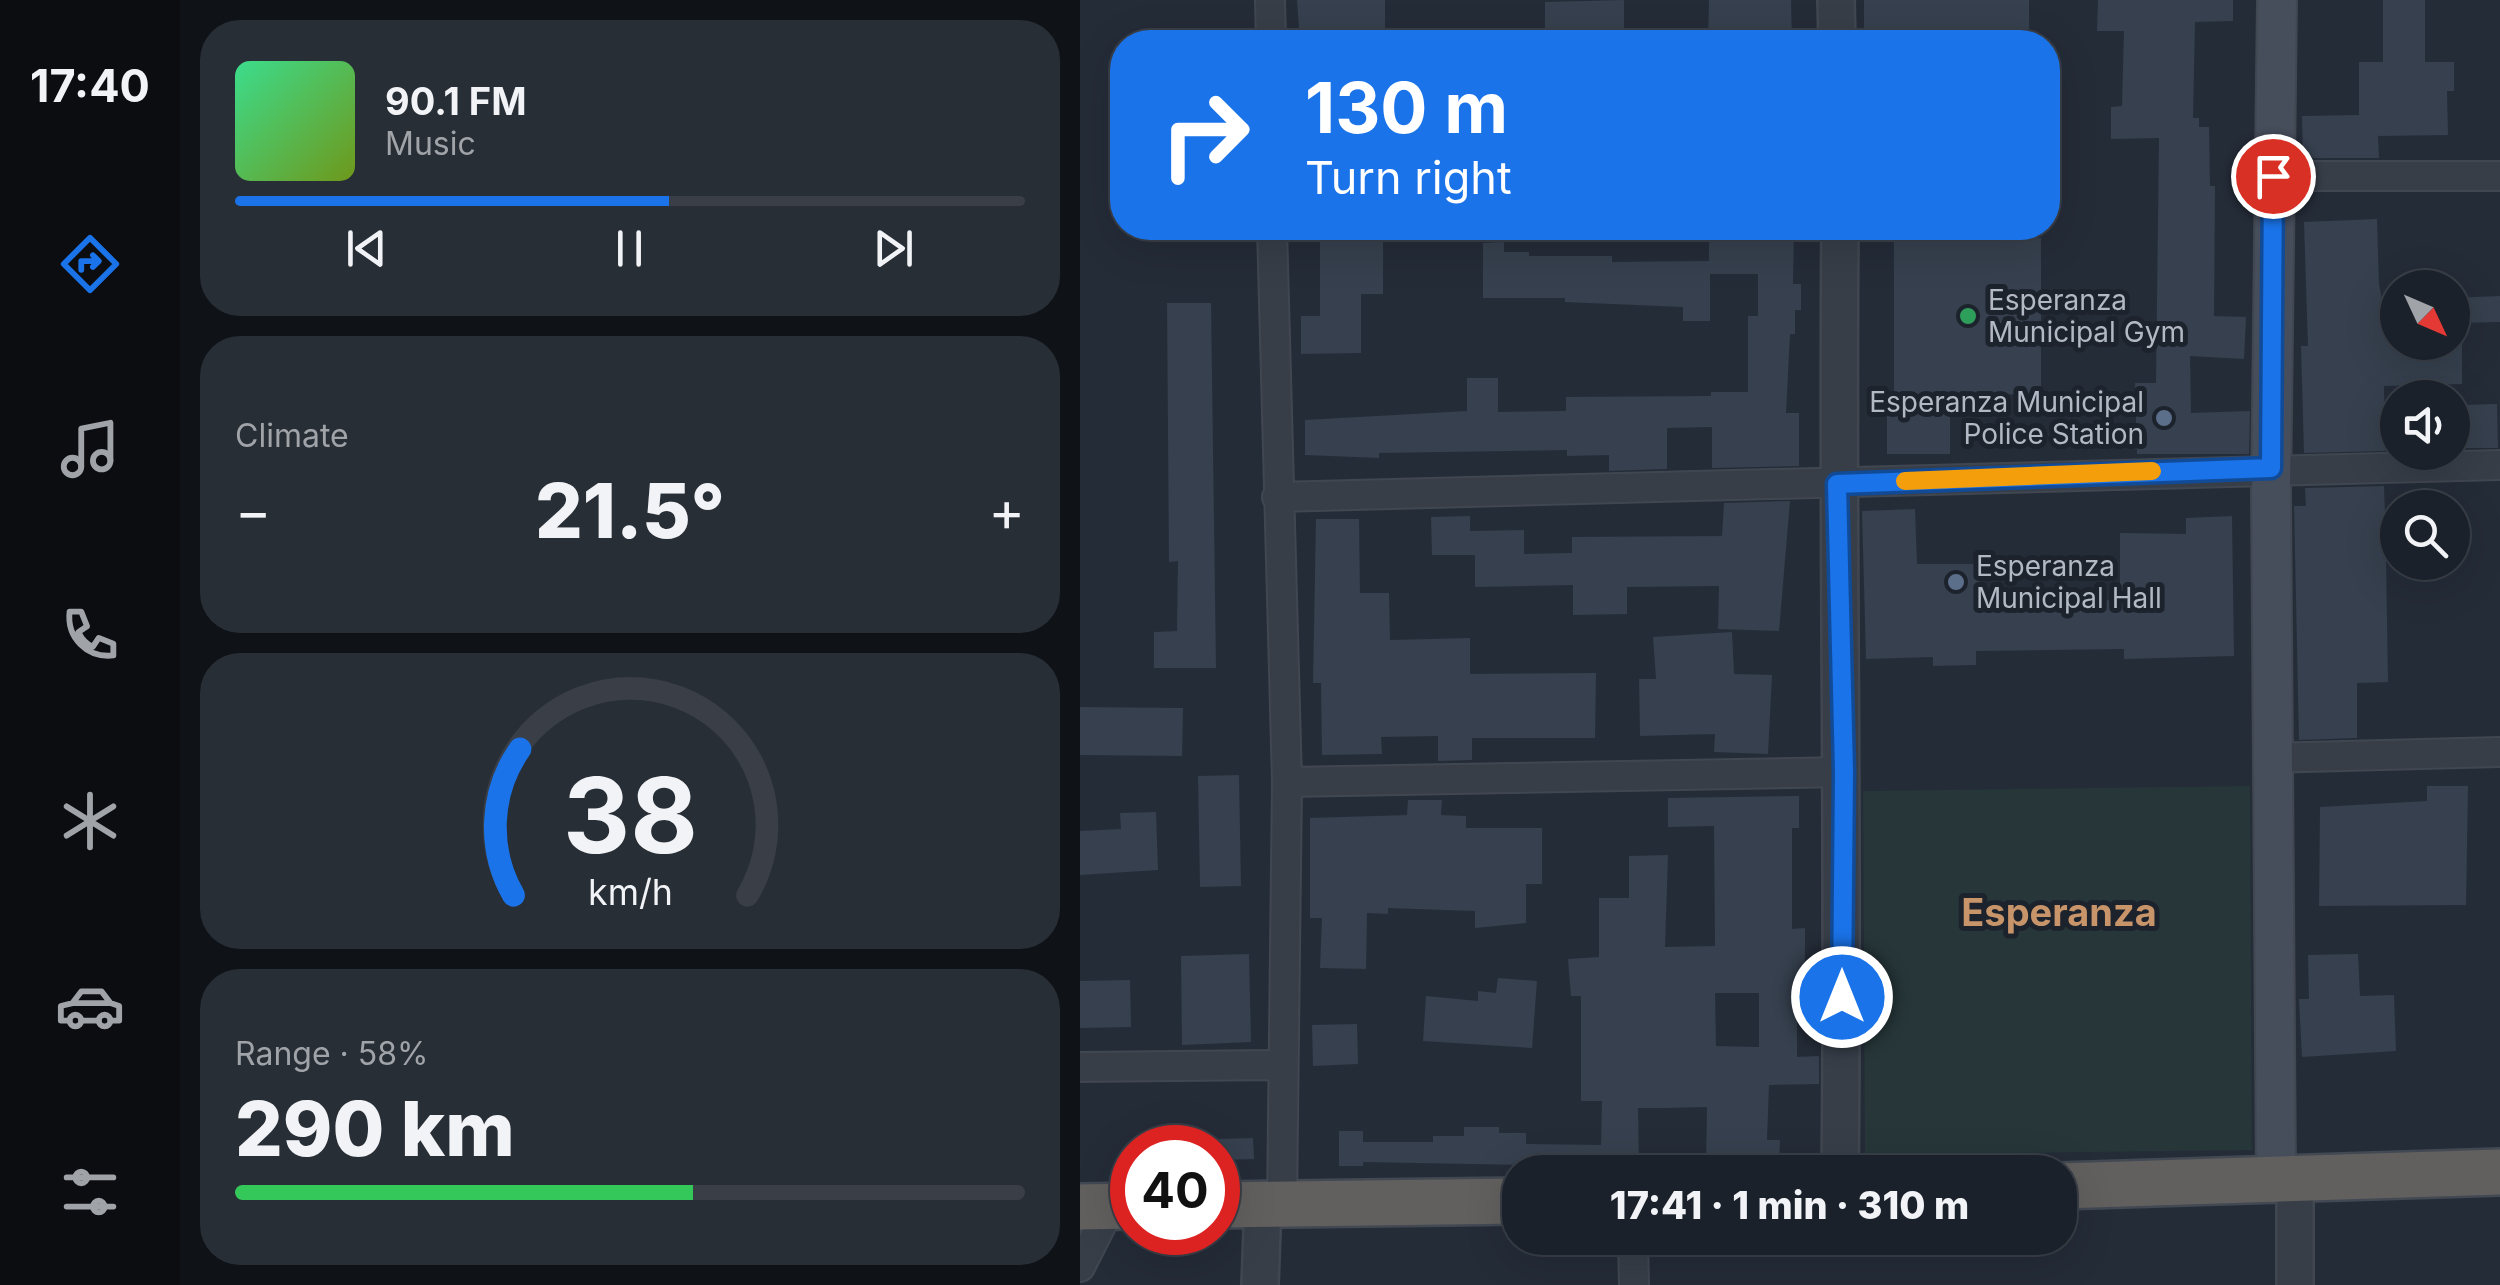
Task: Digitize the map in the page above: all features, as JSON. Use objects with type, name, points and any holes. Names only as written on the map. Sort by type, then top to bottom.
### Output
[{"type":"highway","points":[[2077,1185],[2500,1172]]},
{"type":"highway","points":[[1240,1205],[1502,1201]]},
{"type":"main road","points":[[2277,0],[2271,758],[2286,1177]]},
{"type":"street","points":[[1270,0],[1270,30]]},
{"type":"street","points":[[1836,0],[1837,30]]},
{"type":"street","points":[[2273,176],[2500,176]]},
{"type":"street","points":[[1260,1285],[1272,1204],[1281,1065],[1287,782],[1276,497],[1272,240]]},
{"type":"street","points":[[1840,240],[1837,484],[1844,772],[1840,1155]]},
{"type":"street","points":[[1276,497],[2500,465]]},
{"type":"street","points":[[2271,758],[2500,752]]},
{"type":"street","points":[[1287,782],[1844,772]]},
{"type":"street","points":[[1080,1067],[1281,1065]]},
{"type":"street","points":[[2286,1177],[2295,1285]]},
{"type":"street","points":[[1080,1266],[1108,1207]]},
{"type":"street","points":[[1633,1255],[1634,1285]]},
{"type":"shaded area","points":[[2250,786],[2252,1150],[1865,1155],[1863,791]]},
{"type":"building","points":[[1297,0],[1385,0],[1385,30],[1299,30]]},
{"type":"building","points":[[1624,0],[1624,30],[1545,30],[1545,2]]},
{"type":"building","points":[[1709,0],[1791,0],[1792,30],[1708,30]]},
{"type":"building","points":[[1864,0],[2029,0],[2029,30],[1864,30]]},
{"type":"building","points":[[2098,0],[2233,0],[2233,21],[2195,22],[2193,118],[2199,118],[2199,127],[2209,127],[2210,186],[2215,186],[2214,316],[2246,317],[2244,359],[2190,356],[2191,413],[2250,411],[2249,454],[2137,454],[2135,383],[2156,383],[2159,138],[2111,139],[2111,107],[2122,106],[2124,31],[2097,31]]},
{"type":"building","points":[[2383,0],[2425,0],[2425,62],[2454,62],[2454,91],[2447,91],[2448,135],[2378,136],[2379,158],[2303,158],[2302,116],[2359,115],[2359,62],[2383,62]]},
{"type":"building","points":[[2377,219],[2380,360],[2462,360],[2462,380],[2380,380],[2380,451],[2304,453],[2301,346],[2308,346],[2304,222]]},
{"type":"building","points":[[1320,240],[1383,240],[1383,294],[1361,294],[1361,353],[1301,354],[1301,316],[1320,316]]},
{"type":"building","points":[[1709,240],[1794,240],[1793,284],[1801,284],[1801,310],[1795,310],[1795,334],[1790,334],[1786,413],[1799,413],[1799,466],[1712,468],[1712,427],[1667,428],[1667,469],[1609,471],[1609,455],[1567,456],[1567,450],[1379,453],[1379,458],[1305,455],[1305,420],[1467,411],[1467,378],[1498,378],[1498,412],[1566,411],[1566,397],[1748,392],[1748,316],[1758,316],[1758,274],[1710,274],[1710,321],[1683,321],[1683,307],[1565,302],[1565,298],[1483,298],[1483,243],[1504,242],[1504,252],[1529,252],[1529,256],[1612,256],[1612,262],[1709,261]]},
{"type":"building","name":"Esperanza Municipal Gym","points":[[1894,240],[2041,240],[2041,394],[1950,395],[1950,454],[1887,454],[1887,405],[1894,405]]},
{"type":"building","points":[[2500,296],[2500,322],[2470,323],[2470,297]]},
{"type":"building","points":[[1167,303],[1211,303],[1216,668],[1154,668],[1154,632],[1177,631],[1178,561],[1169,562]]},
{"type":"building","points":[[2497,404],[2498,448],[2470,448],[2470,405]]},
{"type":"building","points":[[2384,486],[2380,490],[2380,580],[2386,580],[2388,682],[2357,683],[2357,738],[2299,740],[2294,506],[2306,506],[2305,488]]},
{"type":"building","points":[[1790,501],[1779,631],[1718,629],[1719,586],[1627,587],[1627,614],[1573,615],[1573,585],[1475,587],[1475,555],[1432,555],[1431,517],[1470,516],[1470,531],[1524,530],[1524,554],[1572,553],[1572,537],[1722,536],[1724,503]]},
{"type":"building","points":[[1915,509],[1917,564],[1979,564],[1979,602],[2120,600],[2120,533],[2186,534],[2186,518],[2232,516],[2234,656],[2124,659],[2124,649],[1976,651],[1976,665],[1933,666],[1933,657],[1866,659],[1862,511]]},
{"type":"building","points":[[1316,519],[1359,519],[1360,593],[1389,593],[1390,640],[1470,638],[1470,674],[1596,673],[1595,738],[1472,738],[1472,760],[1438,761],[1438,736],[1381,737],[1382,754],[1322,755],[1321,683],[1313,683]]},
{"type":"building","points":[[1732,632],[1734,674],[1772,675],[1768,754],[1714,752],[1715,734],[1640,736],[1639,679],[1656,679],[1653,637]]},
{"type":"building","points":[[1080,707],[1183,708],[1182,756],[1080,755]]},
{"type":"building","points":[[1239,775],[1241,886],[1200,887],[1198,776]]},
{"type":"building","points":[[2427,786],[2468,786],[2466,905],[2319,906],[2320,807],[2427,801]]},
{"type":"building","points":[[1799,796],[1799,828],[1792,828],[1792,929],[1805,928],[1805,992],[1797,992],[1797,1057],[1819,1056],[1819,1084],[1769,1085],[1767,1140],[1780,1140],[1779,1155],[1706,1155],[1707,1107],[1638,1108],[1639,1155],[1502,1155],[1502,1165],[1363,1162],[1363,1166],[1339,1166],[1339,1131],[1363,1131],[1363,1142],[1433,1142],[1433,1136],[1464,1136],[1464,1127],[1499,1127],[1499,1133],[1526,1133],[1526,1144],[1601,1145],[1602,1101],[1581,1101],[1581,996],[1571,996],[1568,959],[1599,957],[1599,898],[1629,898],[1629,856],[1668,855],[1665,947],[1715,946],[1714,826],[1668,827],[1668,798]],"holes":[[[1715,993],[1759,993],[1759,1047],[1716,1046]]]},
{"type":"building","points":[[1408,800],[1442,800],[1441,815],[1466,816],[1466,828],[1542,828],[1542,884],[1526,884],[1526,923],[1475,928],[1475,911],[1388,908],[1388,914],[1367,913],[1366,969],[1320,968],[1322,918],[1310,918],[1310,818],[1407,815]]},
{"type":"building","points":[[1156,812],[1158,870],[1080,875],[1080,831],[1121,829],[1120,813]]},
{"type":"building","points":[[1249,954],[1251,1042],[1182,1045],[1181,956]]},
{"type":"building","points":[[2358,954],[2360,996],[2394,995],[2396,1051],[2302,1057],[2299,999],[2309,999],[2308,955]]},
{"type":"building","points":[[1498,978],[1537,981],[1532,1048],[1423,1041],[1426,996],[1478,1001],[1478,991],[1496,993]]},
{"type":"building","points":[[1130,980],[1131,1027],[1080,1028],[1080,981]]},
{"type":"building","points":[[1357,1024],[1358,1064],[1313,1066],[1312,1025]]},
{"type":"building","points":[[1240,1138],[1253,1138],[1254,1159],[1240,1159]]},
{"type":"slow traffic","points":[[1905,481],[2152,471]]},
{"type":"place","name":"Esperanza Municipal Gym","points":[[1968,316]]},
{"type":"place","name":"Esperanza Municipal Police Station","points":[[2164,418]]},
{"type":"place","name":"Esperanza Municipal Hall","points":[[1956,582]]},
{"type":"district","name":"Esperanza","points":[[2059,913]]},
{"type":"route","points":[[1842,997],[1844,772],[1837,484],[2271,468],[2273,176]]}]
